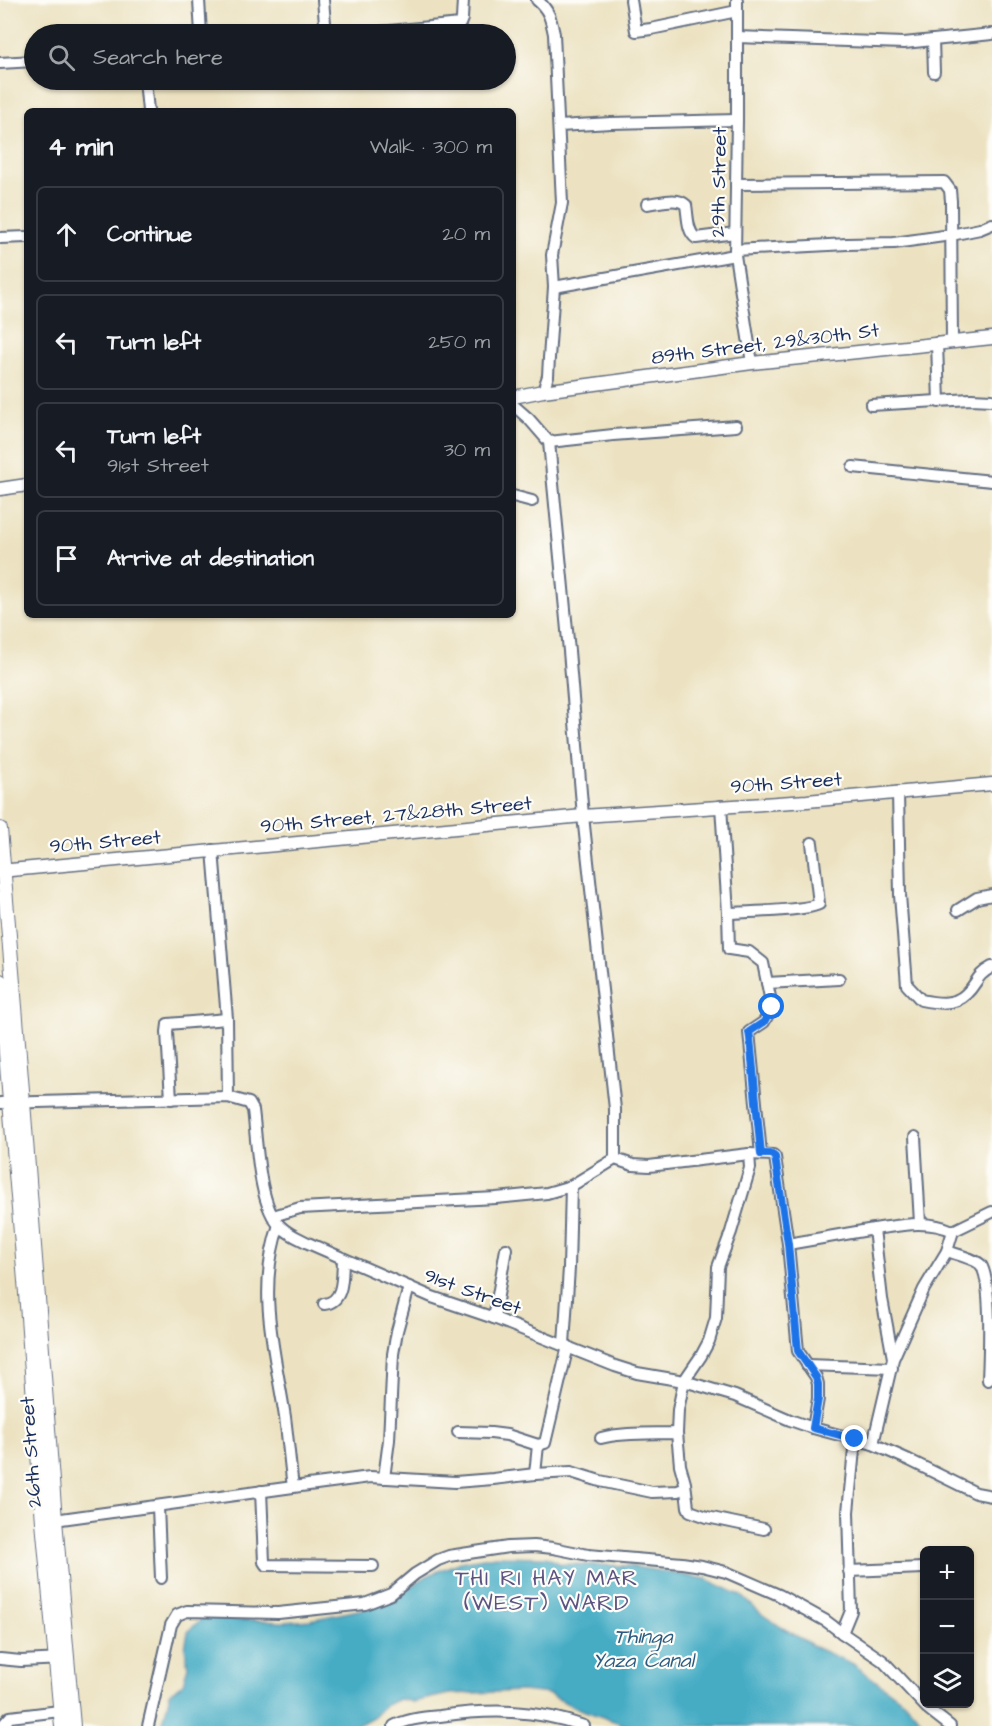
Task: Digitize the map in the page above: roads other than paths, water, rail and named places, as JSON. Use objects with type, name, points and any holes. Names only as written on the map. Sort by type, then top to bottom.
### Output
[{"type":"main road","points":[[0,829],[11,1103]]},
{"type":"main road","points":[[0,981],[11,1103]]},
{"type":"main road","name":"26th Street","points":[[11,1103],[35,1341],[66,1711],[73,1726]]},
{"type":"main road","name":"26th Street","points":[[62,1726],[66,1711]]},
{"type":"street","points":[[199,0],[200,24]]},
{"type":"street","points":[[323,0],[325,24]]},
{"type":"street","points":[[460,24],[463,0]]},
{"type":"street","points":[[537,0],[548,9],[554,34],[562,202],[552,255],[554,287],[548,376],[543,391]]},
{"type":"street","points":[[631,0],[636,31],[651,29],[737,5]]},
{"type":"street","name":"29th Street","points":[[737,5],[735,253],[752,363]]},
{"type":"street","points":[[737,37],[904,43],[992,34]]},
{"type":"street","points":[[933,40],[934,72]]},
{"type":"street","points":[[0,63],[24,62]]},
{"type":"street","points":[[146,90],[148,108]]},
{"type":"street","points":[[559,126],[737,120]]},
{"type":"street","points":[[736,184],[944,182],[950,190],[952,342]]},
{"type":"street","points":[[647,204],[678,200],[683,202],[686,205],[690,232],[696,238],[735,232]]},
{"type":"street","points":[[554,287],[735,253],[847,244],[894,243],[951,236],[992,224]]},
{"type":"street","points":[[0,238],[24,237]]},
{"type":"street","name":"89th Street, 29&30th St","points":[[516,396],[752,363],[992,338]]},
{"type":"street","points":[[936,344],[939,402]]},
{"type":"street","points":[[871,405],[971,399],[992,400]]},
{"type":"street","points":[[516,408],[549,442],[583,816],[615,1109],[615,1159]]},
{"type":"street","points":[[549,442],[736,426]]},
{"type":"street","points":[[854,467],[992,481]]},
{"type":"street","points":[[0,489],[24,485]]},
{"type":"street","points":[[516,497],[532,501]]},
{"type":"street","name":"90th Street","points":[[583,816],[807,801],[992,784]]},
{"type":"street","points":[[898,792],[900,895],[907,985],[921,1000],[949,1003],[967,994],[981,973],[992,967]]},
{"type":"street","points":[[721,806],[729,949],[749,952],[763,963],[772,1007],[764,1022],[749,1032],[761,1154]]},
{"type":"street","name":"90th Street, 27&28th Street","points":[[213,850],[583,816]]},
{"type":"street","points":[[728,913],[803,908],[819,904],[812,843]]},
{"type":"street","points":[[213,850],[227,1019],[228,1097]]},
{"type":"street","name":"90th Street","points":[[2,871],[213,850]]},
{"type":"street","points":[[958,910],[977,898],[992,895]]},
{"type":"street","points":[[767,983],[839,979]]},
{"type":"street","points":[[171,1099],[168,1024],[227,1019]]},
{"type":"street","points":[[11,1103],[228,1097],[249,1103],[266,1200],[276,1221],[268,1290],[272,1341],[285,1419],[292,1487]]},
{"type":"street","points":[[915,1137],[920,1223]]},
{"type":"street","points":[[749,1154],[750,1167],[718,1267],[716,1318],[709,1341],[684,1381],[678,1410],[677,1433],[680,1466],[688,1507],[695,1514],[764,1529]]},
{"type":"street","points":[[276,1221],[300,1208],[496,1198],[547,1193],[571,1186],[615,1159],[633,1165],[649,1166],[749,1154],[771,1154],[775,1157],[788,1244],[798,1351],[816,1377],[818,1384],[813,1428]]},
{"type":"street","points":[[458,1432],[490,1433],[538,1445],[545,1443],[566,1345],[571,1186]]},
{"type":"street","points":[[788,1244],[920,1223],[953,1231],[992,1212]]},
{"type":"street","name":"91st Street","points":[[276,1221],[292,1235],[308,1244],[409,1287],[566,1345],[615,1366],[638,1373],[684,1381],[735,1396],[790,1420],[873,1444],[976,1493],[992,1496]]},
{"type":"street","points":[[874,1229],[882,1299],[893,1363]]},
{"type":"street","points":[[873,1444],[893,1363],[924,1289],[947,1251],[953,1231]]},
{"type":"street","points":[[494,1318],[506,1249]]},
{"type":"street","points":[[947,1251],[986,1264],[990,1326],[988,1380]]},
{"type":"street","points":[[324,1304],[332,1303],[337,1298],[343,1259]]},
{"type":"street","points":[[384,1478],[390,1430],[393,1354],[409,1287]]},
{"type":"street","points":[[807,1365],[893,1363]]},
{"type":"street","points":[[601,1438],[625,1434],[677,1433]]},
{"type":"street","points":[[842,1633],[851,1611],[848,1494],[855,1439]]},
{"type":"street","points":[[535,1474],[538,1445]]},
{"type":"street","points":[[49,1521],[350,1479],[384,1478],[454,1482],[571,1472],[652,1492],[678,1491],[685,1488]]},
{"type":"street","points":[[261,1491],[266,1565],[373,1566]]},
{"type":"street","points":[[158,1507],[161,1578]]},
{"type":"street","points":[[148,1726],[171,1625],[177,1615],[182,1612],[278,1613],[365,1604],[391,1594],[421,1570],[449,1556],[508,1547],[534,1546],[588,1555],[682,1563],[718,1570],[779,1595],[826,1621],[883,1661],[927,1708],[950,1726]]},
{"type":"street","points":[[849,1571],[920,1568]]},
{"type":"street","points":[[0,1659],[21,1661],[61,1659]]},
{"type":"street","points":[[4,1720],[66,1711]]},
{"type":"street","points":[[394,1726],[471,1712],[534,1713],[584,1726]]},
{"type":"water","name":"Thinga Yaza Canal","points":[[495,1556],[546,1557],[561,1564],[630,1566],[706,1579],[742,1596],[760,1613],[819,1649],[853,1664],[907,1704],[926,1726],[628,1726],[574,1707],[549,1694],[522,1691],[449,1694],[413,1702],[399,1699],[384,1706],[373,1717],[356,1726],[162,1726],[170,1694],[183,1683],[188,1666],[185,1648],[188,1632],[203,1617],[216,1615],[238,1620],[283,1622],[310,1620],[368,1608],[399,1595],[427,1576],[460,1562]]},
{"type":"district","name":"THI RI HAY MAR (WEST) WARD","points":[[547,1590]]}]
